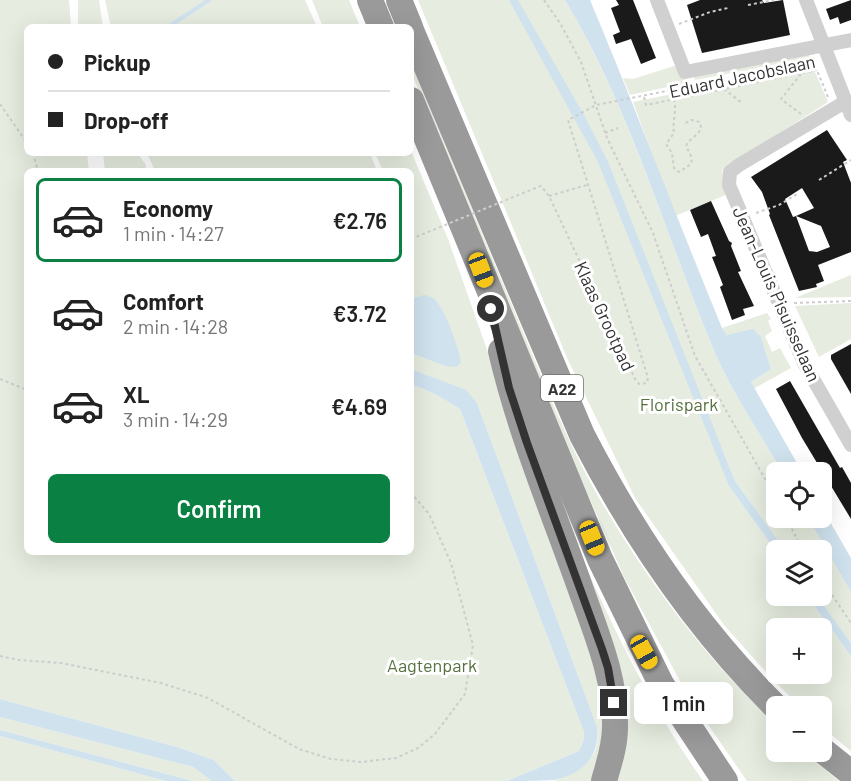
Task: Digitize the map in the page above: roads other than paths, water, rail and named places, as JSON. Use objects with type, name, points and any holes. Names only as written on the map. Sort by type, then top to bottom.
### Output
[{"type":"highway","points":[[369,0],[380,24]]},
{"type":"highway","name":"A22","points":[[399,0],[408,24]]},
{"type":"highway","name":"A22","points":[[414,37],[568,403],[610,489],[674,589],[716,642],[766,696]]},
{"type":"highway","name":"A22","points":[[414,107],[600,559],[661,684],[725,781]]},
{"type":"highway","name":"A22","points":[[481,270],[509,388],[608,668],[616,729],[604,781]]},
{"type":"highway","points":[[832,758],[851,773]]},
{"type":"street","name":"Eduard Jacobslaan","points":[[657,0],[685,72],[825,52],[851,40]]},
{"type":"street","points":[[806,0],[843,109]]},
{"type":"street","name":"Jean-Louis Pisuisselaan","points":[[843,109],[730,172],[729,185],[804,363],[851,445]]},
{"type":"water","points":[[509,0],[518,0],[584,115],[608,162],[735,481],[766,524],[766,528],[769,528],[778,540],[768,540],[729,486],[598,162]]},
{"type":"water","points":[[565,0],[590,0],[722,328],[727,335],[753,329],[761,337],[771,369],[751,382],[796,462],[776,462],[722,368],[628,128],[588,41]]},
{"type":"water","points":[[424,295],[433,298],[438,303],[454,338],[461,362],[457,367],[446,366],[414,354],[414,298]]},
{"type":"water","points":[[414,370],[466,390],[477,403],[597,727],[596,747],[588,762],[565,777],[555,780],[507,781],[579,751],[584,732],[460,409],[435,394],[414,385]]},
{"type":"water","points":[[832,525],[851,558],[851,592],[832,559],[832,540],[821,540],[814,528],[832,528]]},
{"type":"water","points":[[814,606],[824,606],[851,643],[851,656],[832,630],[832,618],[823,618]]},
{"type":"water","points":[[0,699],[177,747],[214,760],[235,781],[212,781],[193,767],[0,717]]},
{"type":"water","points":[[0,730],[193,781],[166,781],[0,736]]},
{"type":"waterway","points":[[173,24],[209,0]]},
{"type":"park label","name":"Florispark","points":[[679,404]]},
{"type":"park label","name":"Aagtenpark","points":[[432,665]]}]
